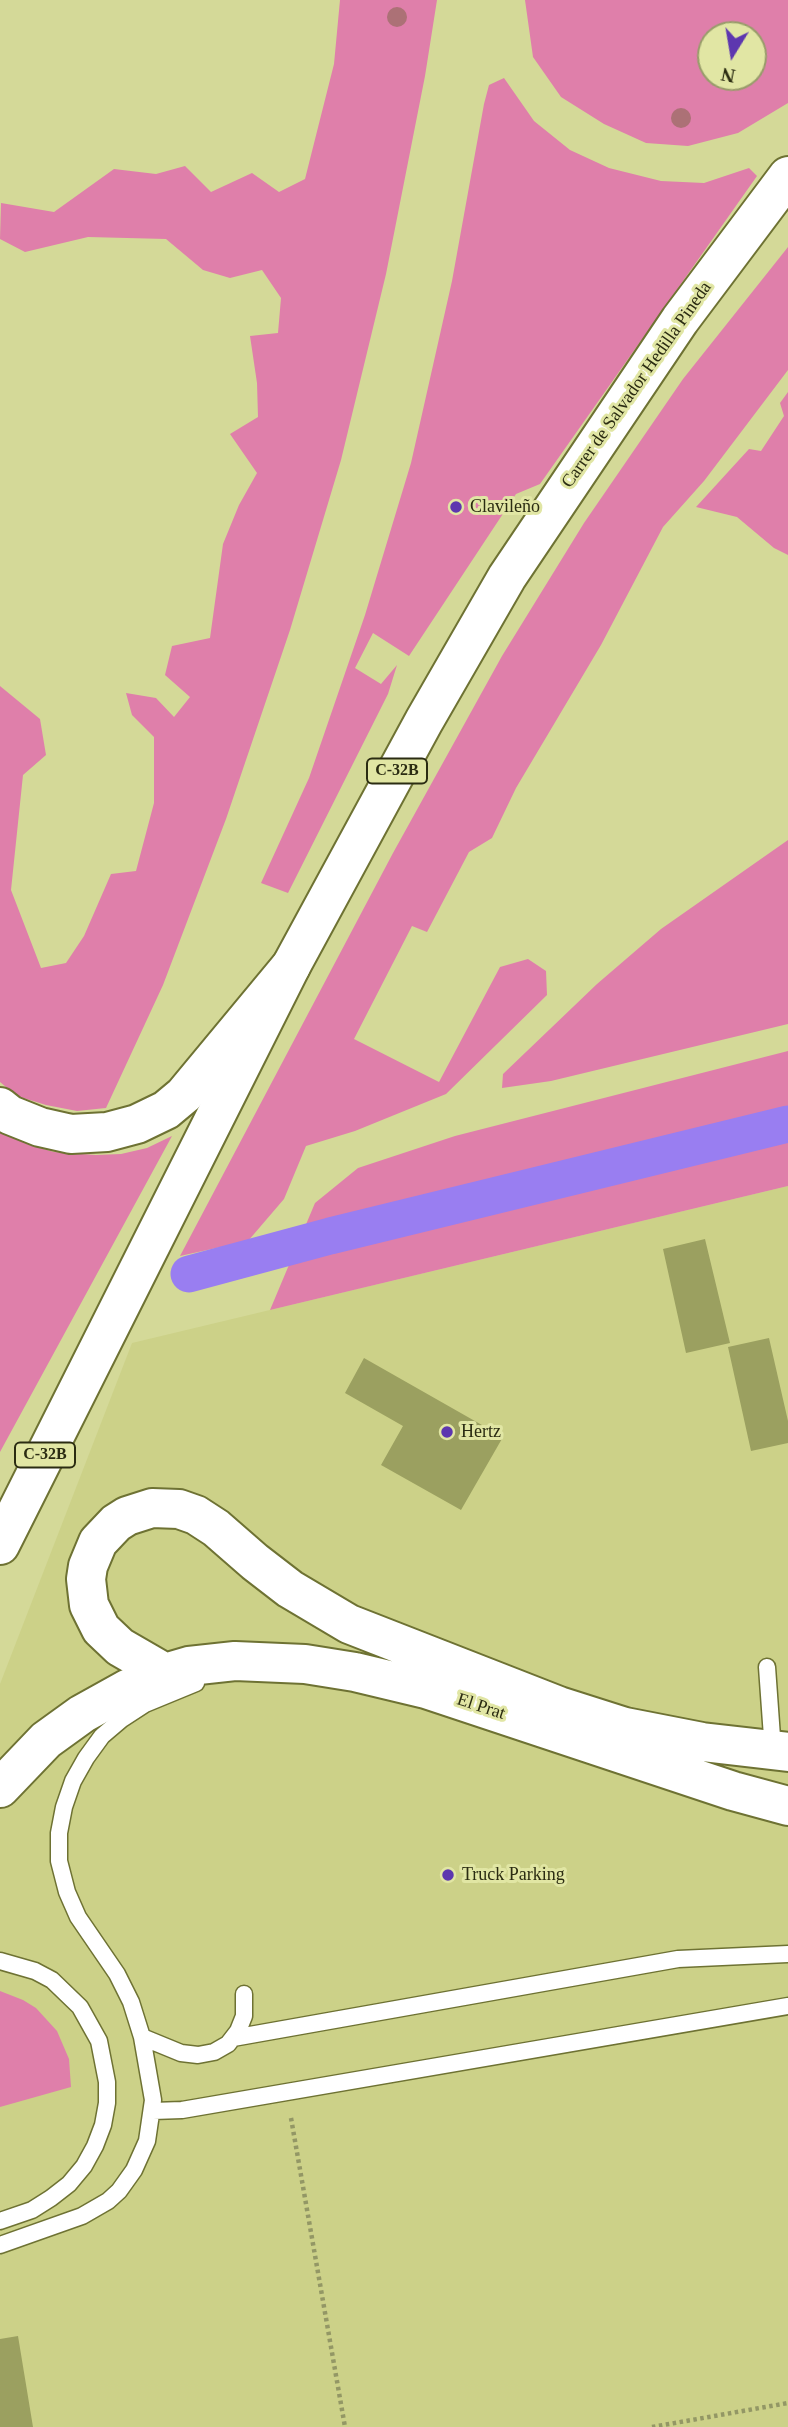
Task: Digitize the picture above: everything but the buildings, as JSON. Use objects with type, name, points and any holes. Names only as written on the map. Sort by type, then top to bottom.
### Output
[{"type":"main road","name":"Carrer de Salvador Hedilla Pineda","points":[[290,967],[417,734],[507,577],[680,320],[788,176]]},
{"type":"main road","name":"C-32B","points":[[0,1107],[10,1115],[40,1127],[72,1134],[107,1132],[137,1124],[166,1110],[184,1095],[290,967]]},
{"type":"main road","name":"C-32B","points":[[0,1545],[290,967]]},
{"type":"main road","points":[[165,1673],[142,1662],[109,1639],[94,1618],[86,1592],[88,1566],[98,1542],[116,1523],[152,1507],[178,1508],[196,1515],[290,1588],[349,1624],[559,1706],[625,1727],[702,1742],[781,1752]]},
{"type":"main road","name":"El Prat","points":[[0,1788],[46,1740],[82,1714],[127,1689],[189,1666],[234,1661],[305,1664],[355,1672],[426,1689],[733,1791],[788,1806]]},
{"type":"lane","points":[[0,2245],[54,2228],[108,2201],[119,2191],[141,2156],[153,2111],[152,2085],[131,2002],[117,1974],[78,1917],[61,1871],[58,1833],[73,1781],[102,1737],[122,1718],[145,1703],[193,1683],[230,1673],[305,1664]]},
{"type":"lane","points":[[767,1667],[781,1752]]},
{"type":"lane","points":[[142,2037],[181,2053],[198,2055],[214,2052],[233,2038],[678,1959],[788,1954]]},
{"type":"lane","points":[[0,1961],[35,1971],[52,1980],[80,2007],[99,2041],[107,2082],[103,2125],[84,2166],[69,2184],[51,2199],[32,2210],[0,2221]]},
{"type":"lane","points":[[233,2038],[244,2016],[244,1994]]},
{"type":"lane","points":[[153,2111],[181,2110],[788,2006]]},
{"type":"path","points":[[287,2092],[345,2427]]},
{"type":"path","points":[[652,2427],[788,2403]]},
{"type":"shaded area","points":[[340,0],[437,0],[425,76],[386,274],[341,460],[290,630],[226,819],[163,985],[106,1108],[77,1111],[46,1105],[17,1096],[0,1082],[0,686],[40,719],[46,755],[23,775],[11,890],[41,968],[66,963],[84,936],[111,874],[136,871],[154,803],[154,737],[132,715],[126,693],[156,698],[174,717],[190,697],[165,675],[172,646],[210,638],[223,544],[239,505],[257,473],[230,434],[258,417],[257,383],[250,336],[278,333],[281,298],[262,270],[230,278],[203,270],[166,239],[88,237],[25,252],[0,239],[1,203],[54,212],[114,169],[156,174],[185,166],[211,192],[252,173],[279,192],[305,179],[334,64]]},
{"type":"shaded area","points":[[525,0],[788,0],[788,103],[738,133],[688,146],[646,143],[604,124],[561,97],[533,57]]},
{"type":"shaded area","points":[[504,78],[534,121],[570,150],[609,168],[661,181],[704,183],[749,168],[757,176],[540,484],[516,494],[409,656],[373,633],[355,668],[381,684],[397,665],[388,694],[288,893],[261,883],[309,778],[365,615],[411,463],[452,281],[484,104],[489,85]]},
{"type":"shaded area","points":[[788,247],[788,370],[704,481],[663,527],[601,645],[516,788],[492,838],[469,852],[427,932],[412,926],[354,1039],[439,1082],[500,967],[528,959],[546,971],[547,995],[446,1094],[355,1131],[306,1146],[284,1199],[248,1241],[180,1256],[393,853],[502,656],[584,523],[683,379]]},
{"type":"shaded area","points":[[788,392],[788,555],[774,548],[737,517],[696,507],[749,449],[761,451],[784,416],[780,403]]},
{"type":"shaded area","points":[[788,840],[788,1024],[551,1081],[502,1088],[503,1074],[597,984],[661,929]]},
{"type":"shaded area","points":[[788,1051],[788,1186],[270,1310],[315,1203],[358,1168],[455,1136]]},
{"type":"shaded area","points":[[0,1128],[29,1145],[54,1152],[96,1155],[121,1154],[147,1148],[172,1136],[0,1452]]},
{"type":"shaded area","points":[[788,1186],[788,2427],[0,2427],[0,1684],[132,1343]]},
{"type":"shaded area","points":[[0,1991],[36,2008],[57,2031],[69,2059],[71,2087],[0,2107]]},
{"type":"waterway","points":[[189,1274],[330,1236],[788,1124]]},
{"type":"place","name":"Clavileño","points":[[456,507]]},
{"type":"place","name":"Hertz","points":[[447,1432]]},
{"type":"place","name":"Truck Parking","points":[[448,1875]]}]
